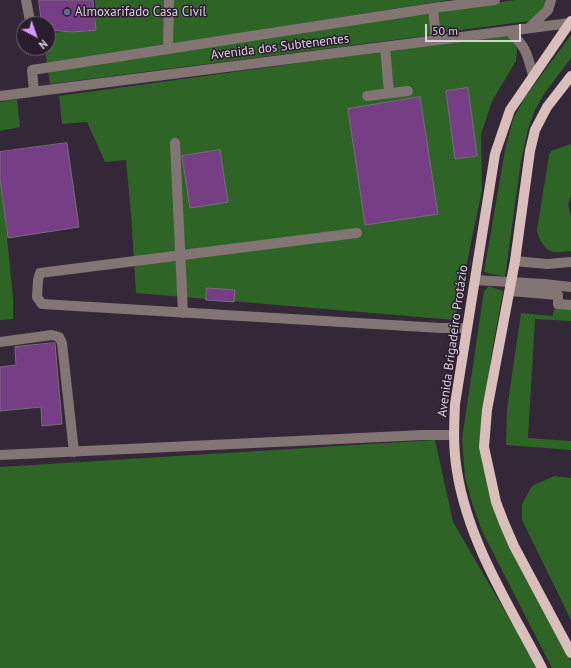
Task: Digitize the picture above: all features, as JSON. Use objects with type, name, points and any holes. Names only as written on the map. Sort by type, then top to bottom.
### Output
[{"type":"main road","name":"Avenida Brigadeiro Protázio","points":[[542,668],[484,560],[465,507],[457,471],[454,435],[456,404],[467,328],[495,154],[510,110],[570,22]]},
{"type":"main road","points":[[571,76],[547,107],[535,130],[530,152],[516,261],[487,410],[484,447],[496,502],[504,523],[514,546],[571,653]]},
{"type":"street","points":[[26,0],[29,16]]},
{"type":"street","points":[[168,49],[169,0]]},
{"type":"street","name":"Avenida dos Subtenentes","points":[[34,91],[32,70],[433,8],[495,0]]},
{"type":"street","points":[[529,28],[548,10],[551,0]]},
{"type":"street","points":[[433,8],[436,40]]},
{"type":"street","name":"Avenida dos Subtenentes","points":[[0,96],[570,22]]},
{"type":"street","points":[[508,31],[525,49],[533,75]]},
{"type":"street","points":[[385,47],[389,93]]},
{"type":"street","points":[[367,96],[408,91]]},
{"type":"street","points":[[175,142],[183,313]]},
{"type":"street","points":[[357,233],[40,273],[37,298],[42,304],[441,328],[467,328]]},
{"type":"street","points":[[516,261],[547,264],[571,262]]},
{"type":"street","points":[[475,280],[511,287],[555,290],[571,287]]},
{"type":"street","points":[[555,290],[558,295],[558,304],[571,305]]},
{"type":"street","points":[[0,342],[52,334],[59,337],[62,343],[74,452]]},
{"type":"street","points":[[0,455],[415,435],[454,435]]},
{"type":"green space","points":[[95,0],[449,0],[47,64],[46,56],[56,56],[56,32],[96,30]]},
{"type":"green space","points":[[517,0],[544,0],[546,2],[542,12],[529,21],[439,33],[437,10]]},
{"type":"green space","points":[[429,12],[432,35],[50,84],[48,70]]},
{"type":"green space","points":[[503,35],[511,38],[517,49],[516,61],[492,101],[481,134],[482,190],[455,320],[136,293],[126,160],[105,162],[87,122],[62,124],[59,96]]},
{"type":"green space","points":[[571,35],[571,58],[544,94],[535,110],[528,129],[521,161],[505,277],[484,272],[505,150],[513,119],[525,97]]},
{"type":"green space","points":[[17,99],[20,127],[0,131],[0,102]]},
{"type":"green space","points":[[571,144],[571,196],[568,204],[571,217],[571,251],[554,252],[542,244],[537,230],[549,155],[551,151]]},
{"type":"green space","points":[[0,164],[13,299],[13,319],[0,320]]},
{"type":"green space","points":[[489,286],[503,291],[492,351],[481,433],[482,462],[544,611],[571,661],[571,668],[552,668],[482,531],[465,477],[462,439],[484,291]]},
{"type":"green space","points":[[554,308],[571,309],[571,321],[535,319],[528,438],[571,441],[571,450],[506,445],[507,409],[521,313],[553,316]]},
{"type":"green space","points":[[435,440],[453,522],[538,668],[0,668],[0,467]]},
{"type":"green space","points":[[554,476],[571,478],[571,620],[522,520],[522,504],[532,486]]},
{"type":"building","name":"Almoxarifado Casa Civíl","points":[[39,0],[93,0],[96,30],[72,32],[56,31],[56,16],[41,16]]},
{"type":"building","points":[[468,88],[477,156],[455,159],[446,91]]},
{"type":"building","points":[[420,97],[438,214],[365,225],[348,109]]},
{"type":"building","points":[[67,143],[79,227],[8,238],[0,179],[0,152]]},
{"type":"building","points":[[220,150],[228,202],[190,208],[182,156]]},
{"type":"building","points":[[207,288],[235,290],[234,302],[206,300]]},
{"type":"building","points":[[55,343],[62,424],[42,426],[41,407],[0,411],[0,367],[16,365],[15,347]]},
{"type":"place","name":"Almoxarifado Casa Civíl","points":[[67,12]]}]
